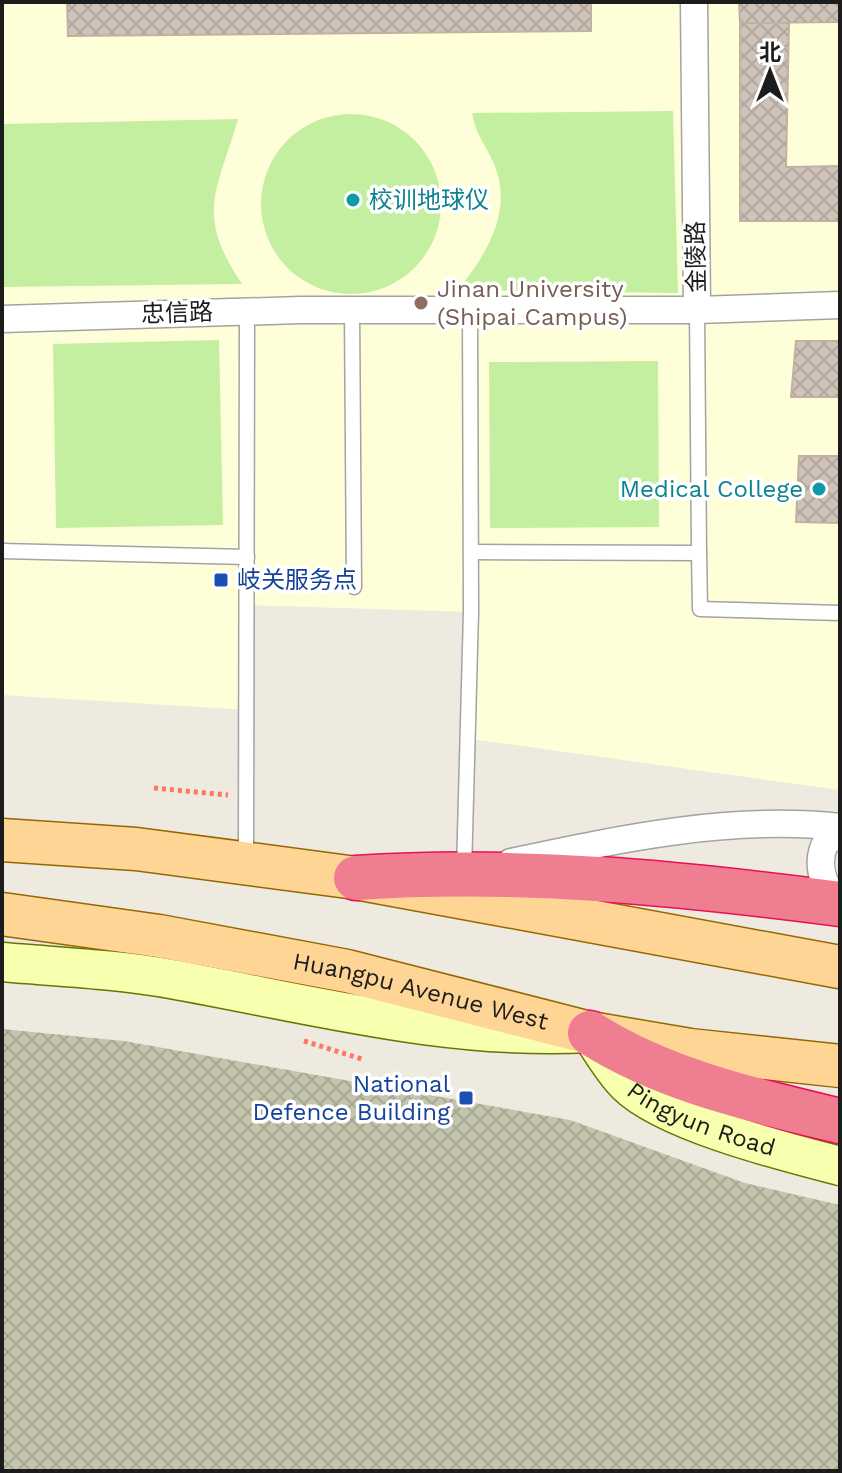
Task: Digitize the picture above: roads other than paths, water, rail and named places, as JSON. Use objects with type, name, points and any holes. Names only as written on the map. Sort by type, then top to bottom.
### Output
[{"type":"highway","points":[[356,878],[464,872],[696,886],[839,904]]},
{"type":"highway","points":[[590,1033],[628,1056],[840,1121]]},
{"type":"main road","points":[[6,839],[246,861],[356,878],[840,967]]},
{"type":"main road","name":"Huangpu Avenue West","points":[[2,914],[146,934],[347,971],[590,1033],[690,1050],[840,1066]]},
{"type":"main road","points":[[2,962],[167,978],[314,1009],[431,1028],[538,1036],[590,1033]]},
{"type":"main road","name":"Pingyun Road","points":[[590,1033],[628,1086],[650,1101],[725,1133],[840,1166]]},
{"type":"street","name":"金陵路","points":[[352,310],[697,310],[694,2]]},
{"type":"street","points":[[697,310],[840,305]]},
{"type":"street","name":"忠信路","points":[[2,319],[352,310]]},
{"type":"street","points":[[464,872],[637,835],[764,825],[840,827]]},
{"type":"street","points":[[839,904],[825,887],[821,850],[827,840],[840,836]]},
{"type":"lane","points":[[352,310],[354,587]]},
{"type":"lane","points":[[464,872],[471,552],[470,310]]},
{"type":"lane","points":[[697,310],[700,609],[840,613]]},
{"type":"lane","points":[[246,861],[247,311]]},
{"type":"lane","points":[[2,551],[247,557]]},
{"type":"lane","points":[[471,552],[699,553]]},
{"type":"place","name":"校训地球仪","points":[[353,200]]},
{"type":"place","name":"Jinan University (Shipai Campus)","points":[[421,303]]},
{"type":"place","name":"Medical College","points":[[819,489]]},
{"type":"place","name":"岐关服务点","points":[[221,580]]},
{"type":"place","name":"National Defence Building","points":[[466,1098]]}]
